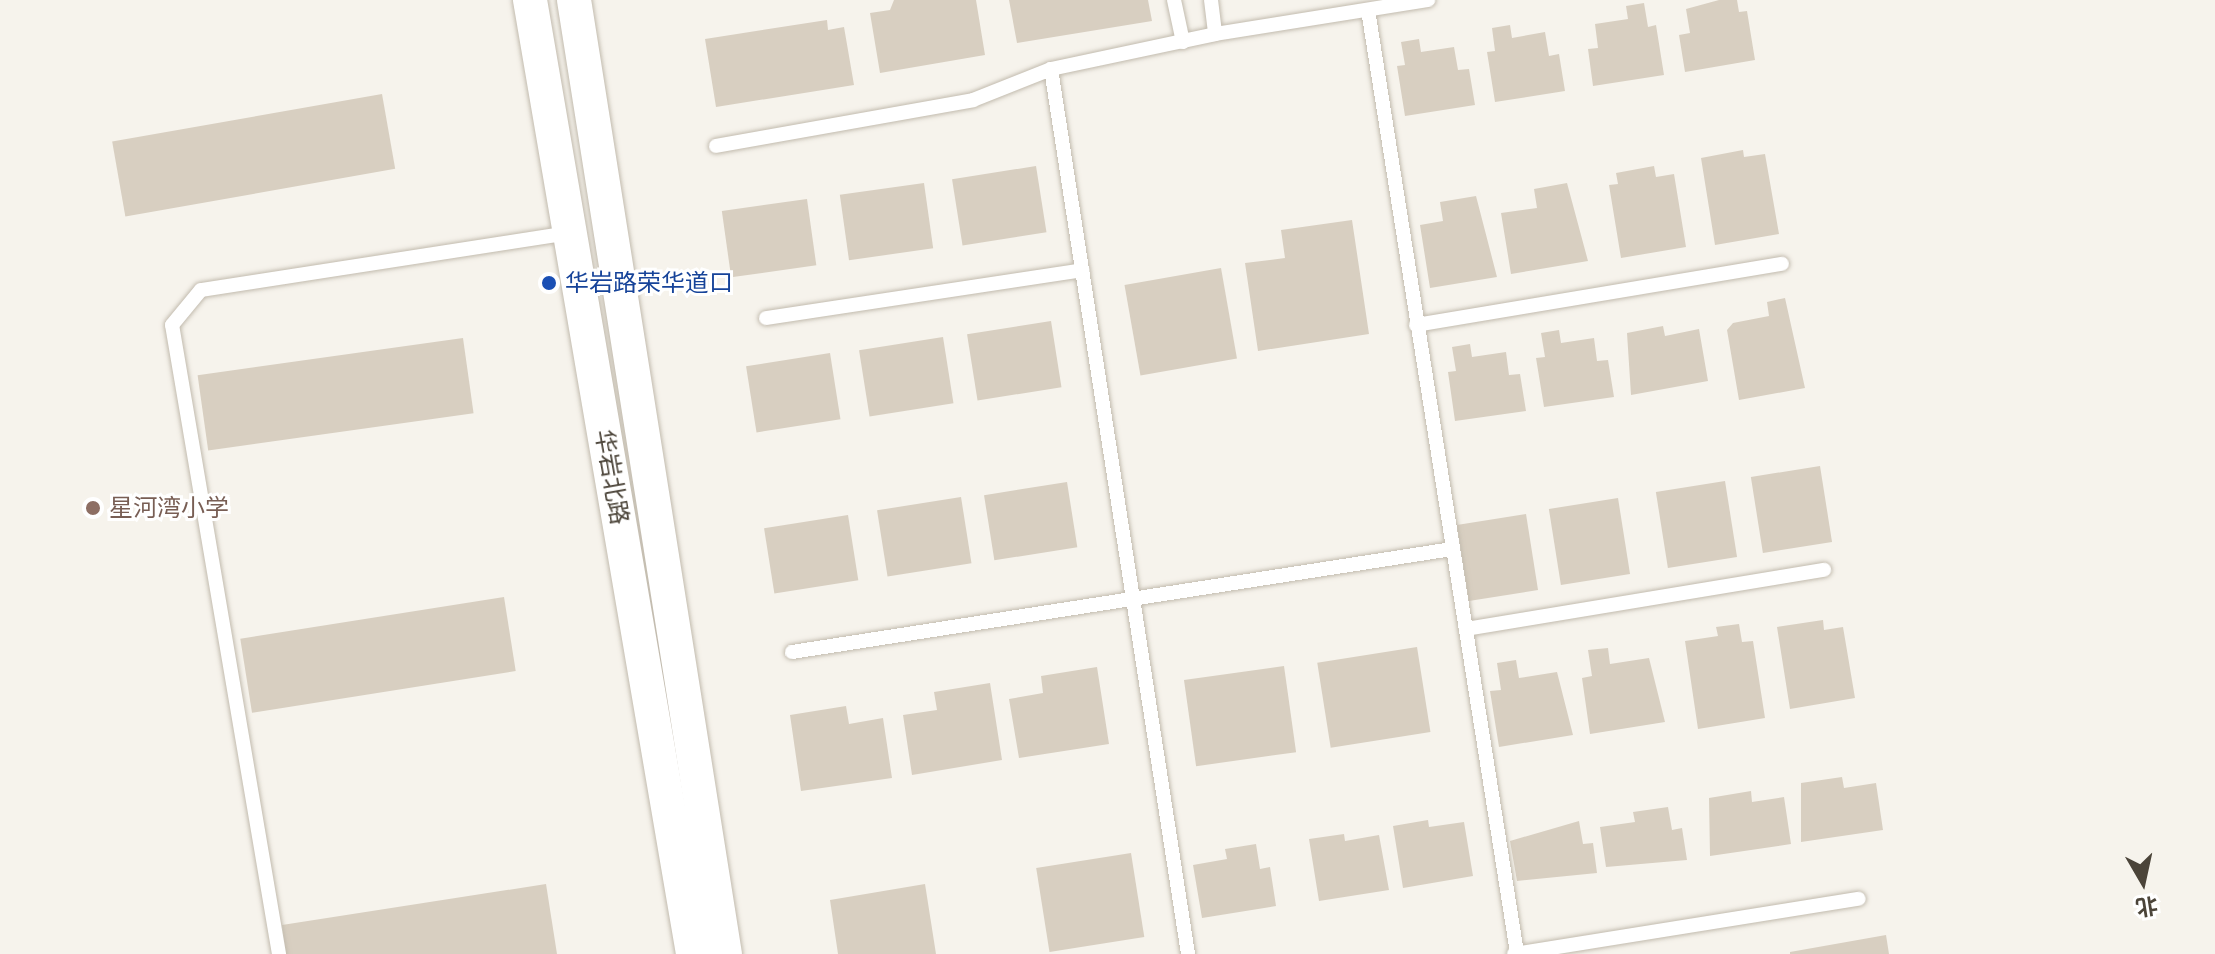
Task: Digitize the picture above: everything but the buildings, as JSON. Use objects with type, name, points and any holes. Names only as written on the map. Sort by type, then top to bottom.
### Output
[{"type":"street","name":"华岩北路","points":[[530,0],[693,954]]},
{"type":"street","name":"华岩北路","points":[[574,0],[725,954]]},
{"type":"lane","points":[[1174,0],[1183,42]]},
{"type":"lane","points":[[1211,0],[1215,34]]},
{"type":"lane","points":[[716,146],[973,100],[1051,69],[1215,34],[1428,0]]},
{"type":"lane","points":[[1368,10],[1515,954],[1859,899]]},
{"type":"lane","points":[[1051,69],[1188,954]]},
{"type":"lane","points":[[279,954],[172,325],[201,290],[570,233]]},
{"type":"lane","points":[[1416,325],[1782,264]]},
{"type":"lane","points":[[766,318],[1082,270]]},
{"type":"lane","points":[[792,652],[1133,596],[1452,549]]},
{"type":"lane","points":[[1466,629],[1824,570]]},
{"type":"place","name":"华岩路荣华道口","points":[[549,283]]},
{"type":"place","name":"星河湾小学","points":[[93,508]]}]
